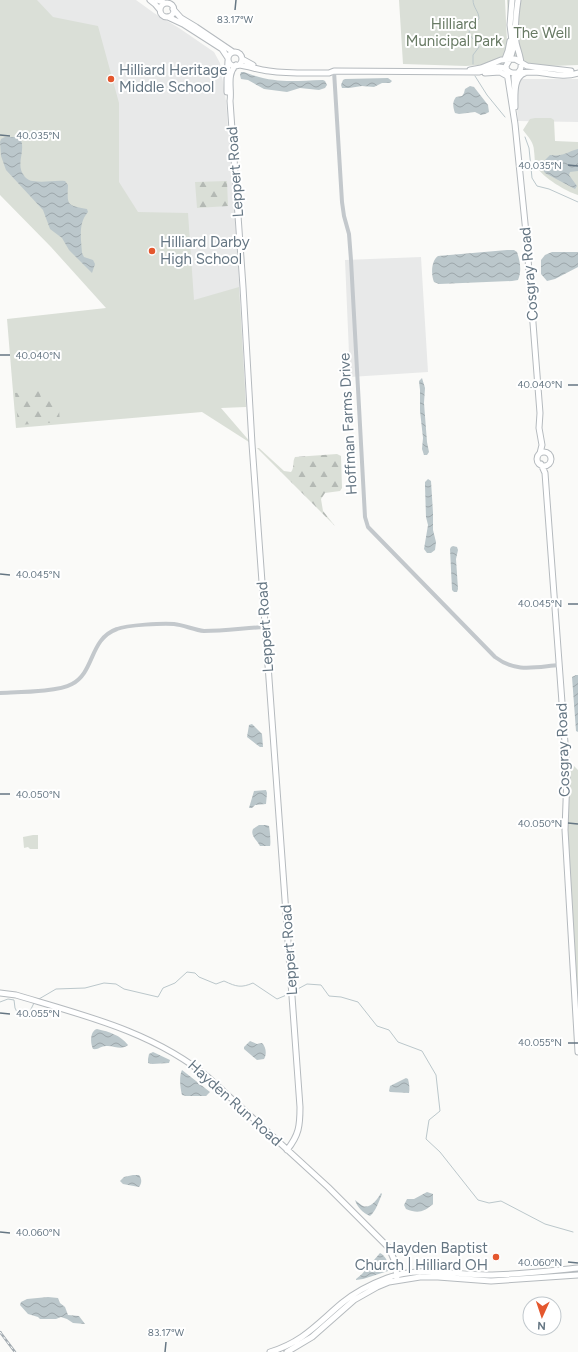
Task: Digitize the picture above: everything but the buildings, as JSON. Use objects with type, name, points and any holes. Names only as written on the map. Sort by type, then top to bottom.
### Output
[{"type":"main road","points":[[150,0],[160,10],[161,15],[183,24],[219,48],[228,61],[233,65],[275,72],[329,73],[334,71]]},
{"type":"main road","points":[[157,0],[171,5],[173,10],[180,18],[233,52],[239,53],[242,58],[253,65],[269,68],[334,71],[479,72],[488,74],[500,72],[507,76]]},
{"type":"main road","points":[[506,68],[506,63],[512,49],[510,17],[512,0]]},
{"type":"main road","points":[[518,0],[516,37],[521,63]]},
{"type":"main road","points":[[160,10],[161,6],[165,3]]},
{"type":"main road","points":[[168,17],[172,15],[173,10]]},
{"type":"main road","points":[[228,61],[230,54],[233,52]]},
{"type":"main road","points":[[237,65],[240,63],[242,58]]},
{"type":"main road","points":[[461,72],[481,68],[508,59],[517,59],[527,66],[578,73],[561,75],[526,72],[517,73],[510,72],[506,68],[496,67],[479,72]]},
{"type":"main road","name":"Leppert Road","points":[[228,61],[226,84],[230,101]]},
{"type":"main road","name":"Cosgray Road","points":[[515,124],[514,77],[520,70],[521,63]]},
{"type":"main road","name":"Leppert Road","points":[[237,65],[233,69],[231,75],[230,101],[244,287],[252,444],[300,1107],[300,1128],[296,1138],[287,1150]]},
{"type":"main road","name":"Cosgray Road","points":[[506,68],[515,124],[531,293],[539,428],[542,445],[540,454]]},
{"type":"main road","name":"Cosgray Road","points":[[515,94],[518,78],[526,72]]},
{"type":"main road","name":"Cosgray Road","points":[[540,425],[542,428],[547,453]]},
{"type":"main road","points":[[543,452],[547,453],[551,458],[550,462],[548,464],[541,464],[538,459],[540,454],[543,452]]},
{"type":"main road","name":"Cosgray Road","points":[[541,464],[545,473],[567,771],[565,830],[578,1052]]},
{"type":"main road","name":"Cosgray Road","points":[[545,473],[548,464]]},
{"type":"main road","name":"Hayden Run Road","points":[[0,993],[16,995],[100,1020],[150,1040],[193,1064],[345,1203],[389,1248],[395,1262],[397,1278]]},
{"type":"main road","points":[[287,1352],[312,1337],[354,1300],[397,1278],[420,1272],[438,1271],[493,1275],[578,1268]]},
{"type":"main road","points":[[270,1352],[285,1347],[309,1333],[342,1303],[361,1290],[387,1278],[438,1277],[475,1280],[508,1280],[578,1275]]},
{"type":"street","name":"Hoffman Farms Drive","points":[[334,71],[342,202],[349,234],[351,260],[365,517],[368,527],[495,657],[510,666],[519,668],[559,665]]},
{"type":"street","points":[[0,694],[59,689],[73,684],[84,674],[99,642],[111,632],[120,628],[166,624],[174,624],[204,631],[265,627]]},
{"type":"shaded area","points":[[0,0],[136,0],[214,52],[220,63],[226,101],[237,247],[246,407]]},
{"type":"shaded area","points":[[520,79],[578,79],[578,122],[518,121],[515,83]]},
{"type":"shaded area","points":[[421,257],[428,372],[350,377],[345,260]]},
{"type":"green space","points":[[0,0],[37,0],[53,17],[98,26],[119,103],[119,182],[138,212],[188,213],[194,300],[239,287],[246,407],[221,408],[252,444],[202,412],[16,428],[7,319],[106,308],[51,247],[0,195]]},
{"type":"green space","name":"Hilliard Municipal Park","points":[[399,0],[505,0],[508,63],[466,66],[403,64]]},
{"type":"green space","name":"The Well","points":[[507,0],[578,0],[578,65],[553,66],[517,64],[510,62]]},
{"type":"green space","points":[[551,118],[554,120],[555,141],[578,142],[578,195],[555,184],[537,167],[533,145],[523,130],[530,119]]},
{"type":"green space","points":[[227,181],[228,206],[197,208],[195,182]]},
{"type":"green space","points":[[40,391],[41,399],[58,398],[60,422],[18,425],[15,393]]},
{"type":"green space","points":[[257,448],[259,448],[284,471],[291,472],[295,457],[337,454],[341,456],[342,488],[340,491],[325,493],[321,499],[323,511],[335,526]]},
{"type":"green space","points":[[570,762],[578,770],[578,1018],[565,830],[567,771]]},
{"type":"green space","points":[[38,835],[38,849],[30,849],[28,847],[24,848],[23,837]]},
{"type":"water","points":[[241,72],[283,81],[323,80],[327,85],[325,88],[319,90],[300,88],[287,92],[264,89],[248,80],[241,79]]},
{"type":"water","points":[[388,78],[392,81],[390,83],[382,83],[374,87],[362,86],[342,88],[341,85],[345,79]]},
{"type":"water","points":[[470,86],[474,87],[488,105],[489,112],[481,115],[475,112],[455,113],[453,105],[456,97],[462,96],[465,89]]},
{"type":"water","points":[[5,137],[20,138],[22,148],[20,162],[22,172],[26,178],[37,182],[65,181],[68,185],[68,201],[75,207],[87,209],[88,212],[81,226],[81,242],[84,257],[93,260],[95,264],[92,273],[69,250],[62,238],[50,229],[43,210],[6,170],[1,156],[0,142],[1,139]]},
{"type":"water","points":[[578,149],[578,171],[570,172],[569,175],[577,186],[575,189],[545,173],[542,168],[543,162],[550,155],[562,155]]},
{"type":"water","points":[[514,250],[517,252],[520,266],[518,280],[439,284],[434,282],[432,268],[434,261],[438,256]]},
{"type":"water","points":[[552,252],[578,252],[578,267],[555,279],[547,281],[541,274],[541,260],[545,255]]},
{"type":"water","points":[[422,378],[425,388],[424,403],[429,452],[427,455],[424,455],[422,449],[423,438],[419,381]]},
{"type":"water","points":[[428,479],[431,481],[433,530],[436,542],[435,550],[431,553],[427,553],[424,549],[428,525],[426,517],[425,482]]},
{"type":"water","points":[[453,546],[457,547],[458,550],[456,559],[457,592],[452,590],[450,549]]},
{"type":"water","points":[[578,675],[578,732],[576,731],[572,677]]},
{"type":"water","points":[[252,724],[262,734],[263,747],[260,747],[247,737],[249,725]]},
{"type":"water","points":[[266,790],[266,804],[255,805],[252,808],[249,808],[254,791]]},
{"type":"water","points":[[259,825],[269,826],[270,846],[260,846],[253,836],[253,829]]},
{"type":"water","points":[[97,1029],[114,1034],[128,1045],[123,1048],[106,1046],[93,1049],[91,1038],[93,1032]]},
{"type":"water","points":[[250,1041],[257,1044],[262,1043],[266,1053],[264,1059],[257,1060],[244,1049]]},
{"type":"water","points":[[153,1052],[170,1060],[169,1063],[148,1063],[149,1054]]},
{"type":"water","points":[[182,1070],[210,1092],[206,1096],[182,1095],[180,1075]]},
{"type":"water","points":[[406,1078],[409,1082],[409,1093],[389,1091],[390,1086]]},
{"type":"water","points":[[133,1175],[140,1176],[141,1182],[139,1187],[123,1184],[120,1181],[124,1177]]},
{"type":"water","points":[[427,1192],[433,1194],[433,1204],[430,1207],[417,1212],[406,1209],[404,1205],[407,1199],[414,1199]]},
{"type":"water","points":[[381,1193],[382,1194],[377,1206],[370,1216],[361,1210],[355,1200],[366,1207],[376,1201]]},
{"type":"water","points":[[380,1253],[387,1261],[388,1271],[356,1280],[356,1279]]},
{"type":"water","points":[[48,1297],[58,1298],[60,1303],[65,1307],[68,1315],[79,1316],[85,1324],[73,1323],[61,1317],[56,1319],[40,1319],[28,1314],[20,1305],[21,1302],[27,1299]]},
{"type":"waterway","points":[[473,0],[479,19],[472,26],[469,32],[479,47],[473,55],[473,64]]},
{"type":"waterway","points":[[475,76],[487,95],[505,117]]},
{"type":"waterway","points":[[525,137],[529,148],[532,178],[537,186],[549,189],[578,202]]},
{"type":"waterway","points":[[39,999],[56,989],[85,988],[104,983],[116,984],[124,989],[158,997],[163,988],[175,983],[187,972],[195,973],[199,977],[216,984],[224,981],[236,986],[245,986],[253,983],[277,999],[289,994]]},
{"type":"waterway","points":[[294,991],[307,984],[321,985],[329,996],[341,997],[358,1002],[377,1026],[389,1030],[398,1042],[422,1051],[436,1075],[440,1111],[429,1120],[426,1139],[440,1152],[478,1200],[489,1203],[501,1201],[545,1224],[573,1232]]},
{"type":"waterway","points":[[0,1002],[8,999],[14,1000],[15,1008],[18,1014],[29,1013],[34,1003]]},
{"type":"railway","points":[[0,1332],[15,1352]]},
{"type":"place","name":"Hilliard Heritage Middle School","points":[[111,79]]},
{"type":"place","name":"Hilliard Darby High School","points":[[152,251]]},
{"type":"place","name":"Hayden Baptist Church | Hilliard OH","points":[[496,1257]]}]
